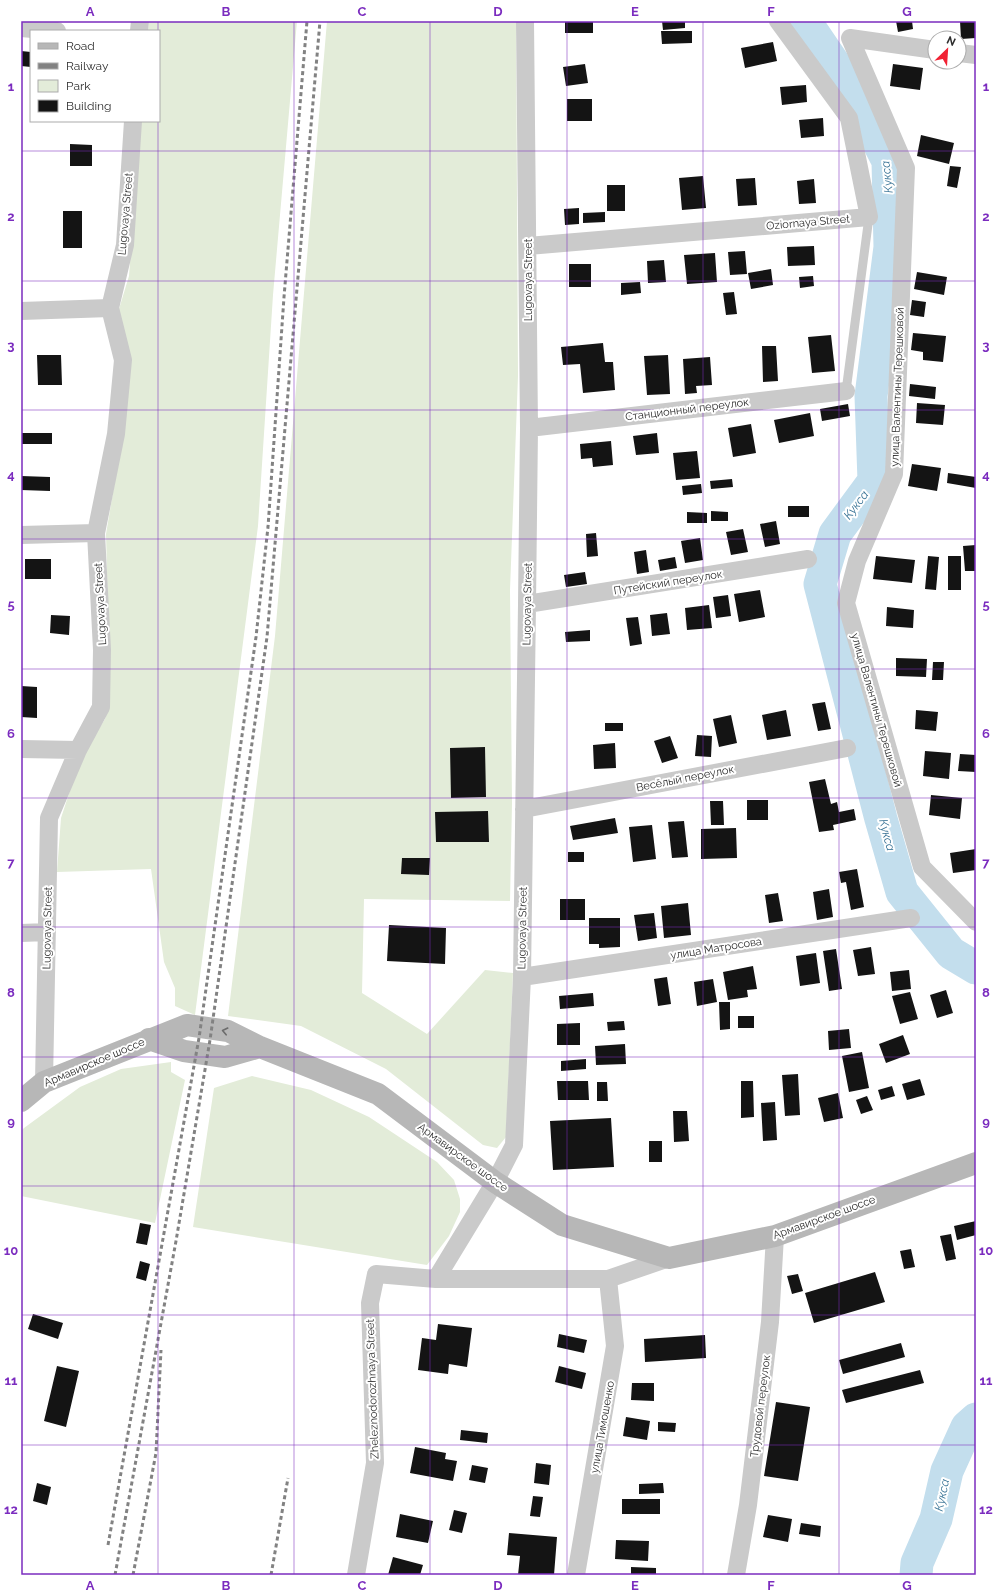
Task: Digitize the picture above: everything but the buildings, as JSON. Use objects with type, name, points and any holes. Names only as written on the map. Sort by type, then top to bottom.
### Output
[{"type":"main road","name":"Армавирское шоссе","points":[[21,1101],[44,1082],[187,1025],[228,1031],[260,1047],[378,1094],[495,1182],[562,1225],[669,1258],[775,1236],[976,1162]]},
{"type":"street","name":"Lugovaya Street","points":[[436,1279],[495,1182],[514,1145],[522,977],[529,428],[525,21]]},
{"type":"street","points":[[778,21],[849,118],[869,217]]},
{"type":"street","points":[[21,28],[45,30]]},
{"type":"street","name":"улица Валентины Терешковой","points":[[927,49],[850,38],[906,168],[894,474],[857,561],[846,603],[922,867],[976,922]]},
{"type":"street","name":"Lugovaya Street","points":[[44,1082],[49,818],[78,750],[101,707],[102,650],[96,533],[116,434],[123,360],[110,308],[125,245],[133,122]]},
{"type":"street","name":"Oziornaya Street","points":[[528,246],[869,217]]},
{"type":"street","points":[[21,311],[110,308]]},
{"type":"street","name":"Станционный переулок","points":[[529,428],[846,390]]},
{"type":"street","points":[[21,535],[96,533]]},
{"type":"street","name":"Путейский переулок","points":[[527,604],[808,559]]},
{"type":"street","name":"Весёлый переулок","points":[[524,809],[847,748]]},
{"type":"street","points":[[21,749],[78,750]]},
{"type":"street","name":"улица Матросова","points":[[522,977],[911,918]]},
{"type":"street","points":[[21,933],[47,932]]},
{"type":"street","name":"Трудовой переулок","points":[[736,1575],[748,1505],[770,1322],[775,1236]]},
{"type":"street","name":"Армавирское шоссе","points":[[376,1274],[436,1279],[608,1279],[669,1258]]},
{"type":"street","name":"Zheleznodorozhnaya Street","points":[[356,1575],[375,1462],[370,1303],[376,1274]]},
{"type":"street","name":"улица Тимошенко","points":[[576,1575],[616,1346],[608,1279]]},
{"type":"lane","points":[[846,390],[869,217]]},
{"type":"green space","points":[[149,21],[297,21],[273,295],[258,526],[195,1015],[175,1006],[175,988],[164,962],[151,869],[57,872],[61,818],[80,760],[105,719],[107,711],[109,645],[106,534],[123,433],[119,309],[129,276],[141,122],[160,122],[160,30],[148,30]]},
{"type":"green space","points":[[327,21],[516,21],[518,376],[510,590],[512,803],[510,901],[364,899],[362,993],[427,1034],[485,970],[513,973],[506,1137],[497,1148],[483,1145],[386,1069],[301,1026],[228,1016],[275,636]]},
{"type":"green space","points":[[171,1062],[171,1072],[185,1080],[155,1223],[21,1196],[21,1131],[24,1128],[80,1087],[121,1069]]},
{"type":"green space","points":[[252,1076],[311,1090],[369,1117],[437,1162],[454,1180],[460,1199],[460,1212],[449,1236],[427,1265],[193,1227],[214,1088]]},
{"type":"waterway","name":"Кукса","points":[[805,21],[850,87],[888,161],[890,247],[871,396],[874,481],[835,534],[820,584],[881,819],[902,892],[951,953],[976,968]]},
{"type":"waterway","name":"Кукса","points":[[916,1575],[917,1563],[936,1519],[947,1471],[967,1427],[976,1419]]},
{"type":"railway","points":[[108,1545],[199,1038],[256,637],[268,527],[284,297],[307,21]]},
{"type":"railway","points":[[115,1575],[176,1241],[210,1040],[267,637],[320,21]]},
{"type":"railway","points":[[133,1575],[156,1453],[161,1350]]},
{"type":"railway","points":[[271,1575],[288,1478]]}]
